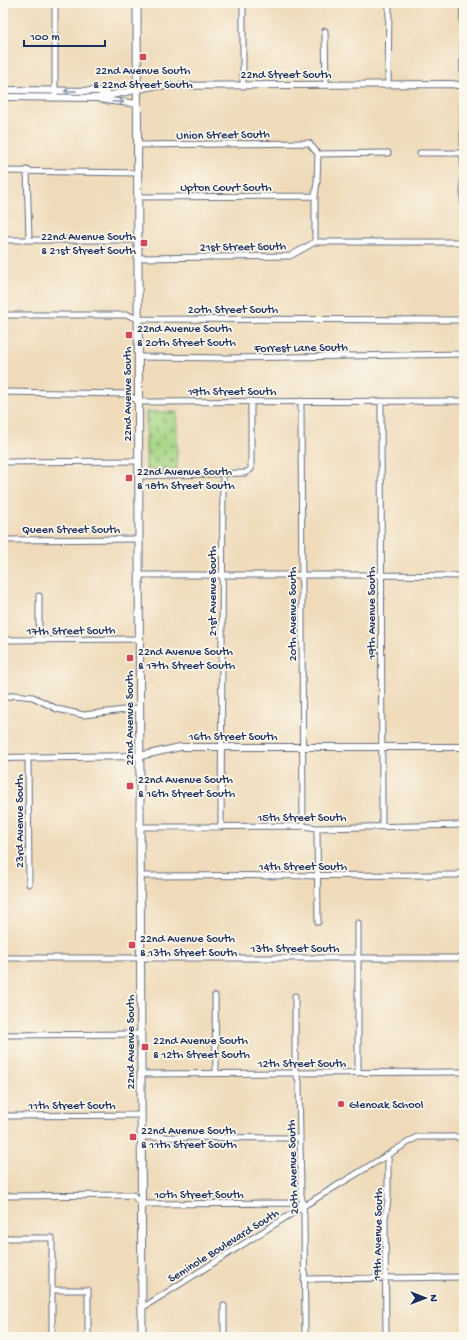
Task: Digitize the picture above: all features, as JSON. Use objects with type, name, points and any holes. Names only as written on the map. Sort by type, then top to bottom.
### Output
[{"type":"main road","name":"22nd Avenue South","points":[[137,3],[142,1337]]},
{"type":"street","points":[[55,3],[55,94]]},
{"type":"street","points":[[243,85],[244,3]]},
{"type":"street","points":[[388,84],[389,3]]},
{"type":"street","points":[[463,3],[464,264]]},
{"type":"street","points":[[325,31],[326,85]]},
{"type":"street","name":"22nd Street South","points":[[3,90],[98,98],[153,86],[388,84],[451,84],[464,86]]},
{"type":"street","name":"22nd Street South","points":[[3,97],[99,91],[108,95]]},
{"type":"street","points":[[98,98],[109,102],[129,102],[138,104]]},
{"type":"street","name":"Union Street South","points":[[138,145],[309,143],[318,154]]},
{"type":"street","points":[[315,242],[315,196],[318,154],[388,153]]},
{"type":"street","points":[[420,153],[464,153]]},
{"type":"street","points":[[3,170],[138,173]]},
{"type":"street","points":[[27,170],[29,240]]},
{"type":"street","name":"Upton Court South","points":[[138,198],[315,196]]},
{"type":"street","points":[[3,240],[138,240]]},
{"type":"street","name":"21st Street South","points":[[138,258],[290,256],[315,242],[464,242]]},
{"type":"street","name":"20th Street South","points":[[3,315],[128,315],[138,319],[464,320]]},
{"type":"street","name":"Forrest Lane South","points":[[138,357],[227,358],[464,354]]},
{"type":"street","name":"19th Street South","points":[[3,392],[127,394],[138,402],[464,401]]},
{"type":"street","name":"20th Avenue South","points":[[301,401],[303,826]]},
{"type":"street","name":"19th Avenue South","points":[[380,401],[382,826]]},
{"type":"street","points":[[139,476],[246,473],[251,469],[251,402]]},
{"type":"street","points":[[3,462],[139,462]]},
{"type":"street","name":"21st Avenue South","points":[[221,827],[222,474]]},
{"type":"street","name":"Queen Street South","points":[[3,540],[139,538]]},
{"type":"street","points":[[139,575],[464,576]]},
{"type":"street","points":[[39,640],[40,596]]},
{"type":"street","name":"17th Street South","points":[[3,640],[139,639]]},
{"type":"street","points":[[3,698],[14,695],[34,697],[57,709],[84,715],[140,708]]},
{"type":"street","name":"16th Street South","points":[[3,758],[140,756],[180,747],[464,747]]},
{"type":"street","name":"23rd Avenue South","points":[[28,758],[29,884]]},
{"type":"street","name":"15th Street South","points":[[140,826],[303,826],[318,828],[464,825]]},
{"type":"street","points":[[318,828],[318,922]]},
{"type":"street","name":"14th Street South","points":[[140,876],[457,875],[464,870]]},
{"type":"street","points":[[358,923],[358,1073]]},
{"type":"street","name":"13th Street South","points":[[3,958],[459,958],[464,952]]},
{"type":"street","points":[[216,996],[216,1074]]},
{"type":"street","name":"20th Avenue South","points":[[295,996],[295,1072],[299,1081],[300,1194],[304,1214],[305,1337]]},
{"type":"street","points":[[3,1035],[141,1034]]},
{"type":"street","name":"12th Street South","points":[[141,1074],[464,1072]]},
{"type":"street","name":"11th Street South","points":[[3,1116],[141,1115]]},
{"type":"street","points":[[141,1137],[300,1138]]},
{"type":"street","name":"Seminole Boulevard South","points":[[142,1308],[302,1207],[417,1137],[464,1137]]},
{"type":"street","name":"19th Avenue South","points":[[386,1337],[385,1218],[388,1201],[388,1155]]},
{"type":"street","name":"10th Street South","points":[[3,1196],[133,1195],[141,1204],[296,1203],[302,1207]]},
{"type":"street","points":[[3,1238],[52,1238],[52,1337]]},
{"type":"street","points":[[304,1279],[464,1277]]},
{"type":"street","points":[[52,1290],[88,1290],[88,1337]]},
{"type":"street","points":[[224,1306],[224,1337]]},
{"type":"green space","points":[[146,412],[177,412],[177,469],[146,470]]},
{"type":"place","name":"22nd Avenue South & 22nd Street South","points":[[143,57]]},
{"type":"place","name":"22nd Avenue South & 21st Street South","points":[[144,243]]},
{"type":"place","name":"22nd Avenue South & 20th Street South","points":[[129,335]]},
{"type":"place","name":"22nd Avenue South & 18th Street South","points":[[129,478]]},
{"type":"place","name":"22nd Avenue South & 17th Street South","points":[[130,658]]},
{"type":"place","name":"22nd Avenue South & 16th Street South","points":[[130,786]]},
{"type":"place","name":"22nd Avenue South & 13th Street South","points":[[132,945]]},
{"type":"place","name":"22nd Avenue South & 12th Street South","points":[[145,1047]]},
{"type":"place","name":"Glenoak School","points":[[341,1104]]},
{"type":"place","name":"22nd Avenue South & 11th Street South","points":[[133,1137]]}]
